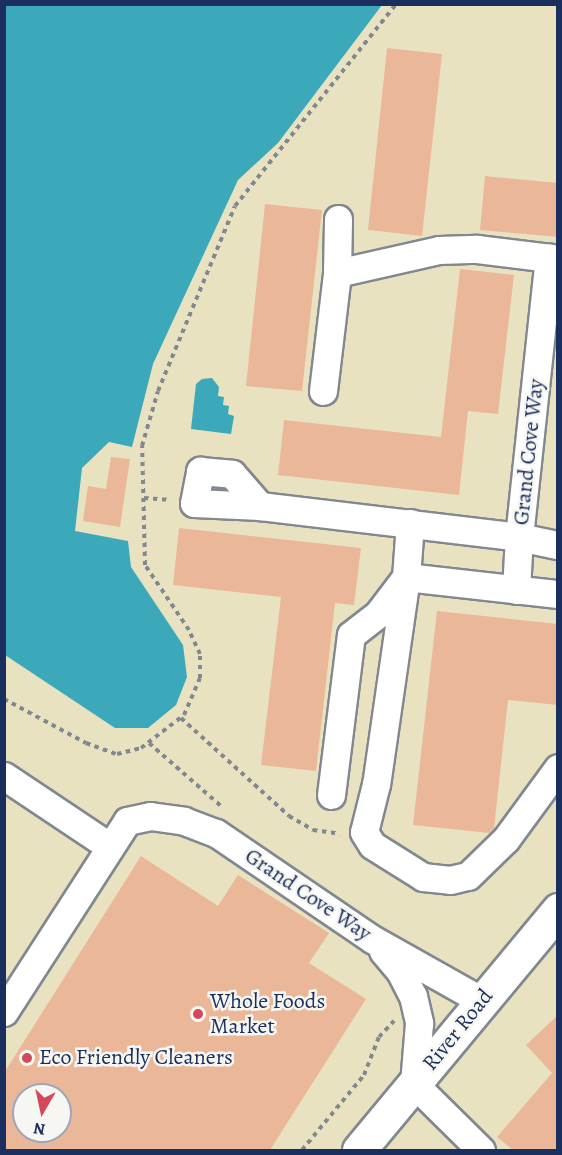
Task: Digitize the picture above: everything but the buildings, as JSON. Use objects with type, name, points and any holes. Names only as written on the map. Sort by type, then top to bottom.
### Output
[{"type":"main road","name":"River Road","points":[[369,1147],[414,1084],[482,1001],[554,923]]},
{"type":"street","points":[[323,391],[337,273],[338,219]]},
{"type":"street","points":[[337,273],[439,250],[477,249],[553,259]]},
{"type":"street","name":"Grand Cove Way","points":[[519,537],[553,259]]},
{"type":"street","name":"Grand Cove Way","points":[[260,506],[519,537],[558,545]]},
{"type":"street","points":[[410,523],[405,577],[376,784],[364,832],[372,845],[423,877],[468,876],[506,840],[558,768]]},
{"type":"street","points":[[516,590],[519,537]]},
{"type":"street","points":[[405,577],[558,594]]},
{"type":"street","points":[[332,795],[352,633],[378,614],[405,577]]},
{"type":"street","points":[[4,776],[109,846],[4,1012]]},
{"type":"street","name":"Grand Cove Way","points":[[109,846],[127,822],[162,817],[216,833],[372,939],[482,1001]]},
{"type":"street","points":[[372,939],[400,971],[415,1005],[419,1023],[414,1084],[481,1150]]},
{"type":"path","points":[[4,699],[86,743],[117,754],[141,748],[181,718],[200,678],[200,654],[189,630],[145,565],[142,446],[158,391],[235,206],[396,4]]},
{"type":"path","points":[[181,718],[290,816],[313,830],[364,832]]},
{"type":"path","points":[[302,1150],[372,1063],[387,1025],[406,1016],[415,1005]]},
{"type":"water","points":[[4,5],[382,5],[278,143],[238,180],[153,364],[132,447],[109,442],[82,468],[75,531],[128,541],[131,567],[183,645],[187,677],[176,705],[148,728],[115,728],[5,655]]},
{"type":"water","points":[[212,378],[219,387],[218,396],[224,397],[223,405],[229,406],[228,414],[234,416],[231,434],[191,429],[196,384],[202,379]]},
{"type":"place","name":"Whole Foods Market","points":[[198,1014]]},
{"type":"place","name":"Eco Friendly Cleaners","points":[[27,1058]]}]
